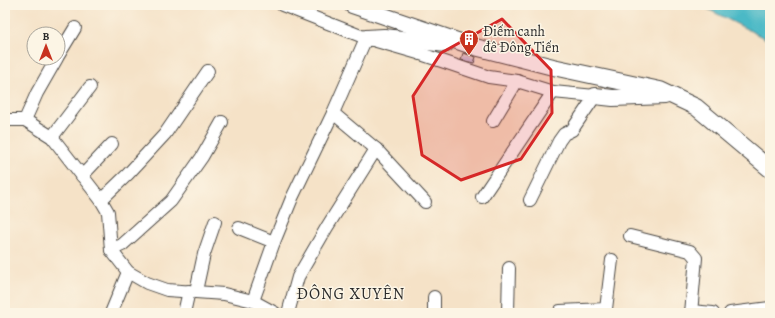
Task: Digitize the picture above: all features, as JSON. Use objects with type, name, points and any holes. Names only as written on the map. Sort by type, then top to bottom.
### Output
[{"type":"main road","points":[[352,5],[475,47],[553,67],[647,86],[674,96],[696,107],[770,170]]},
{"type":"main road","points":[[366,38],[384,37],[475,47]]},
{"type":"main road","points":[[595,96],[613,98],[674,96]]},
{"type":"street","points":[[282,5],[366,38],[418,53],[489,77],[517,81],[553,92],[595,96],[572,130],[564,134],[559,141],[530,200]]},
{"type":"street","points":[[66,42],[75,28]]},
{"type":"street","points":[[253,301],[274,242],[292,198],[333,113],[366,38]]},
{"type":"street","points":[[25,120],[37,93],[52,66]]},
{"type":"street","points":[[101,200],[128,174],[164,134],[208,71]]},
{"type":"street","points":[[492,121],[517,81]]},
{"type":"street","points":[[52,137],[90,87]]},
{"type":"street","points":[[482,197],[553,92]]},
{"type":"street","points":[[333,113],[376,149],[425,202]]},
{"type":"street","points":[[5,120],[25,120],[52,137],[101,200],[108,212],[111,250],[128,272],[147,283],[167,290],[224,294],[253,301],[275,313]]},
{"type":"street","points":[[111,250],[122,245],[171,201],[202,157],[222,122]]},
{"type":"street","points":[[82,176],[112,144]]},
{"type":"street","points":[[288,313],[298,277],[327,226],[376,149]]},
{"type":"street","points":[[184,313],[193,291],[214,222]]},
{"type":"street","points":[[239,228],[274,242]]},
{"type":"street","points":[[630,236],[690,251],[696,258],[691,312],[713,313]]},
{"type":"street","points":[[560,313],[560,311],[606,309],[612,260]]},
{"type":"street","points":[[508,268],[508,313]]},
{"type":"street","points":[[112,313],[128,272]]},
{"type":"street","points":[[434,297],[434,313]]},
{"type":"street","points":[[730,313],[770,308]]},
{"type":"highlighted area","points":[[502,19],[551,70],[552,113],[521,159],[461,180],[422,155],[413,96],[441,53]]},
{"type":"water","points":[[700,5],[770,5],[770,41]]},
{"type":"building","name":"Điếm canh đê Đông Tiến","points":[[463,53],[476,57],[474,63],[461,60]]},
{"type":"place","name":"Điếm canh đê Đông Tiến","points":[[469,56]]},
{"type":"district","name":"ĐÔNG XUYÊN","points":[[351,293]]}]
